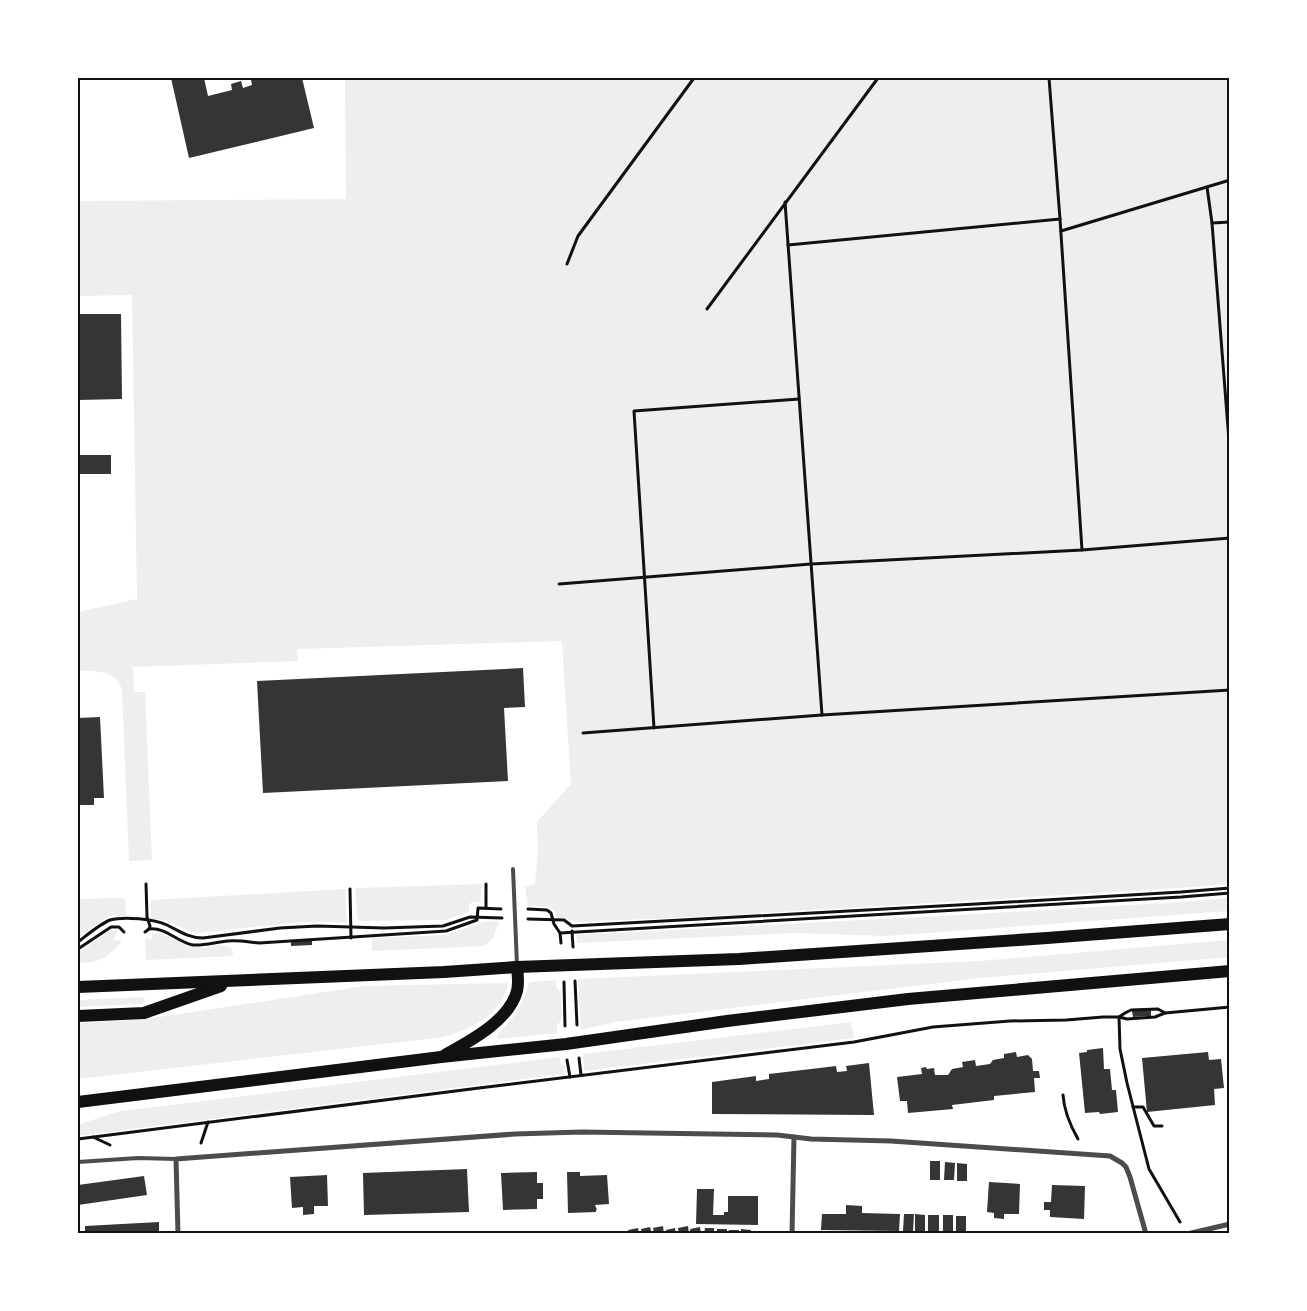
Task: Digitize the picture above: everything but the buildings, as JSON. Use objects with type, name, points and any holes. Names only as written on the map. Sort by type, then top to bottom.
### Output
[{"type":"main road","points":[[78,987],[739,959],[1230,924]]},
{"type":"main road","points":[[441,1057],[478,1036],[505,1012],[517,993],[517,967]]},
{"type":"main road","points":[[78,1102],[441,1057],[566,1044],[727,1021],[908,1000],[1230,971]]},
{"type":"main road","points":[[78,1016],[144,1013],[235,981]]},
{"type":"street","points":[[178,1234],[176,1159],[515,1134],[582,1132],[675,1132],[891,1140],[1110,1156],[1126,1167],[1146,1234]]},
{"type":"street","points":[[792,1234],[794,1137]]},
{"type":"street","points":[[1187,1234],[1230,1224]]},
{"type":"lane","points":[[513,869],[517,967]]},
{"type":"lane","points":[[78,1162],[138,1158],[176,1159]]},
{"type":"path","points":[[567,264],[578,236],[694,78]]},
{"type":"path","points":[[707,308],[878,78]]},
{"type":"path","points":[[1049,78],[1082,550]]},
{"type":"path","points":[[1061,230],[1230,180]]},
{"type":"path","points":[[1207,187],[1212,223],[1230,454]]},
{"type":"path","points":[[785,202],[822,715]]},
{"type":"path","points":[[788,245],[1060,219]]},
{"type":"path","points":[[1212,223],[1230,222]]},
{"type":"path","points":[[1224,373],[1230,373]]},
{"type":"path","points":[[654,728],[634,411],[799,399]]},
{"type":"path","points":[[559,584],[811,564],[1082,550],[1230,538]]},
{"type":"path","points":[[583,733],[822,715],[1230,690]]},
{"type":"path","points":[[146,884],[149,929]]},
{"type":"path","points":[[486,884],[486,908]]},
{"type":"path","points":[[530,919],[564,920],[572,926],[1230,888]]},
{"type":"path","points":[[350,889],[351,938]]},
{"type":"path","points":[[560,933],[1142,900],[1230,893]]},
{"type":"path","points":[[144,932],[149,929],[163,931],[192,944],[229,941],[259,943],[351,938],[384,934],[446,931],[477,920],[478,908],[501,909]]},
{"type":"path","points":[[528,909],[548,910],[551,912],[560,933],[561,943]]},
{"type":"path","points":[[78,942],[109,921],[126,919],[149,920],[165,924],[196,938],[280,928],[317,926],[384,928],[443,926],[470,917],[499,918]]},
{"type":"path","points":[[572,926],[573,943]]},
{"type":"path","points":[[78,949],[111,927],[119,927],[124,932]]},
{"type":"path","points":[[575,979],[577,1030]]},
{"type":"path","points":[[564,980],[566,1032]]},
{"type":"path","points":[[78,1139],[570,1077],[581,1073],[863,1041],[933,1027],[1103,1017],[1127,1019],[1155,1017],[1165,1013],[1230,1007]]},
{"type":"path","points":[[1119,1017],[1131,1010],[1158,1009],[1165,1013]]},
{"type":"path","points":[[1119,1017],[1120,1049],[1149,1169],[1181,1226]]},
{"type":"path","points":[[579,1054],[581,1073]]},
{"type":"path","points":[[567,1056],[570,1077]]},
{"type":"path","points":[[1063,1095],[1068,1118],[1078,1140]]},
{"type":"path","points":[[1133,1107],[1143,1107],[1154,1126],[1162,1126]]},
{"type":"path","points":[[93,1137],[111,1146]]},
{"type":"shaded area","points":[[345,78],[1229,78],[1229,884],[712,916],[580,922],[556,917],[555,911],[550,907],[528,906],[525,887],[535,884],[538,852],[537,822],[571,784],[562,641],[297,649],[298,661],[133,667],[134,692],[145,692],[152,860],[129,861],[122,690],[115,678],[110,675],[98,671],[78,671],[78,612],[137,599],[132,295],[78,296],[78,201],[346,199]]},
{"type":"shaded area","points":[[482,884],[480,902],[469,904],[469,912],[445,920],[358,921],[355,888]]},
{"type":"shaded area","points":[[345,889],[347,922],[301,922],[198,933],[165,920],[151,919],[151,900]]},
{"type":"shaded area","points":[[122,898],[125,900],[126,916],[105,918],[78,938],[78,899]]},
{"type":"shaded area","points":[[1229,898],[1229,911],[886,936],[794,933],[577,943],[576,935],[976,914]]},
{"type":"shaded area","points":[[486,921],[499,922],[493,938],[484,946],[372,951],[372,938],[445,935]]},
{"type":"shaded area","points":[[119,929],[113,941],[122,940],[113,951],[98,960],[78,963],[78,953],[109,931]]},
{"type":"shaded area","points":[[152,933],[162,934],[189,946],[203,948],[221,945],[232,948],[233,956],[146,960],[145,938],[152,939]]},
{"type":"shaded area","points":[[1229,940],[1229,957],[980,978],[615,1022],[581,1030],[578,979],[980,961]]},
{"type":"shaded area","points":[[556,980],[556,987],[561,992],[562,1020],[557,1025],[557,1033],[498,1039],[498,1034],[514,1016],[521,1004],[529,982]]},
{"type":"shaded area","points":[[508,983],[505,994],[493,1012],[475,1025],[444,1037],[78,1079],[78,1023],[146,1019],[365,986]]},
{"type":"shaded area","points":[[142,997],[145,1001],[142,1004],[78,1007],[78,1000]]},
{"type":"shaded area","points":[[851,1022],[854,1038],[584,1071],[583,1054]]},
{"type":"shaded area","points":[[560,1057],[560,1063],[565,1066],[562,1074],[78,1136],[78,1125],[121,1111]]}]
